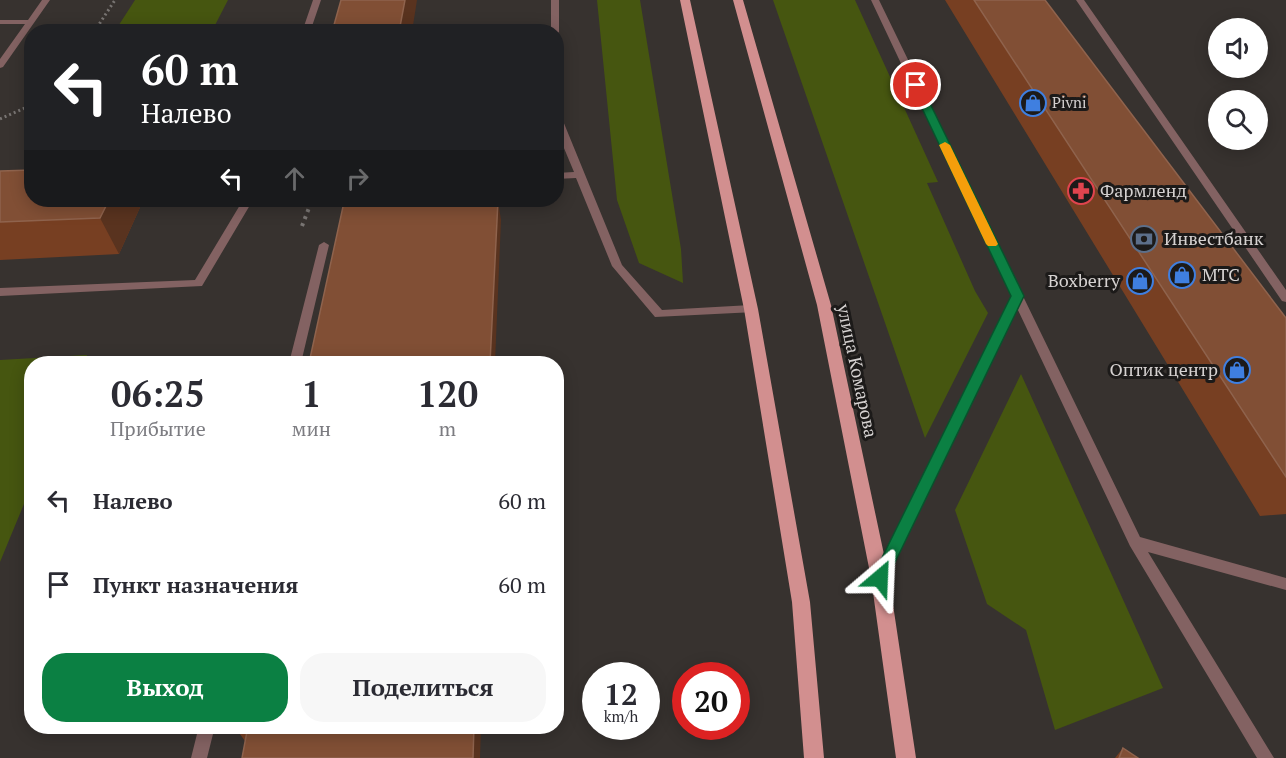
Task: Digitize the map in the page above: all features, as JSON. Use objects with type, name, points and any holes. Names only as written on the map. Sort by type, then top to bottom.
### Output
[{"type":"main road","points":[[685,0],[751,309],[801,602],[814,758]]},
{"type":"main road","name":"улица Комарова","points":[[738,0],[824,305],[880,578],[906,758]]},
{"type":"lane","points":[[29,24],[46,0]]},
{"type":"lane","points":[[309,24],[317,0]]},
{"type":"lane","points":[[555,0],[555,24]]},
{"type":"lane","points":[[875,0],[1135,542],[1266,758]]},
{"type":"lane","points":[[1080,0],[1286,298]]},
{"type":"lane","points":[[0,22],[31,21]]},
{"type":"lane","points":[[0,65],[24,31]]},
{"type":"lane","points":[[564,136],[617,266],[659,314],[751,309]]},
{"type":"lane","points":[[564,176],[580,175]]},
{"type":"lane","points":[[0,292],[198,283],[244,207]]},
{"type":"lane","points":[[297,356],[324,245]]},
{"type":"lane","points":[[880,578],[1017,296]]},
{"type":"lane","points":[[1135,542],[1286,584]]},
{"type":"lane","points":[[199,758],[205,734]]},
{"type":"path","points":[[99,24],[115,0]]},
{"type":"path","points":[[0,119],[24,108]]},
{"type":"green space","points":[[135,0],[228,0],[216,24],[120,24]]},
{"type":"green space","points":[[597,0],[640,0],[681,249],[683,283],[639,263],[617,200]]},
{"type":"green space","points":[[773,0],[855,0],[938,182],[927,183],[975,291],[988,313],[925,438]]},
{"type":"green space","points":[[24,359],[24,504],[0,562],[0,360]]},
{"type":"green space","points":[[1021,374],[1163,688],[1055,730],[1026,630],[987,604],[955,510]]},
{"type":"building","points":[[341,0],[405,0],[400,24],[334,24]]},
{"type":"building","points":[[974,0],[1045,0],[1286,318],[1286,477]]},
{"type":"building","points":[[24,170],[24,207],[106,207],[100,218],[0,222],[0,171]]},
{"type":"building","points":[[343,207],[498,207],[490,356],[311,356]]},
{"type":"building","points":[[246,734],[474,734],[473,758],[242,758]]},
{"type":"building","points":[[1123,748],[1138,758],[1119,758]]},
{"type":"slow traffic","points":[[945,145],[992,244]]},
{"type":"place","name":"Pivni","points":[[1033,103]]},
{"type":"place","name":"Фармленд","points":[[1081,191]]},
{"type":"place","name":"Инвестбанк","points":[[1144,239]]},
{"type":"place","name":"МТС","points":[[1182,275]]},
{"type":"place","name":"Boxberry","points":[[1140,281]]},
{"type":"place","name":"Оптик центр","points":[[1237,370]]},
{"type":"route","points":[[880,578],[1017,296],[916,85]]}]
